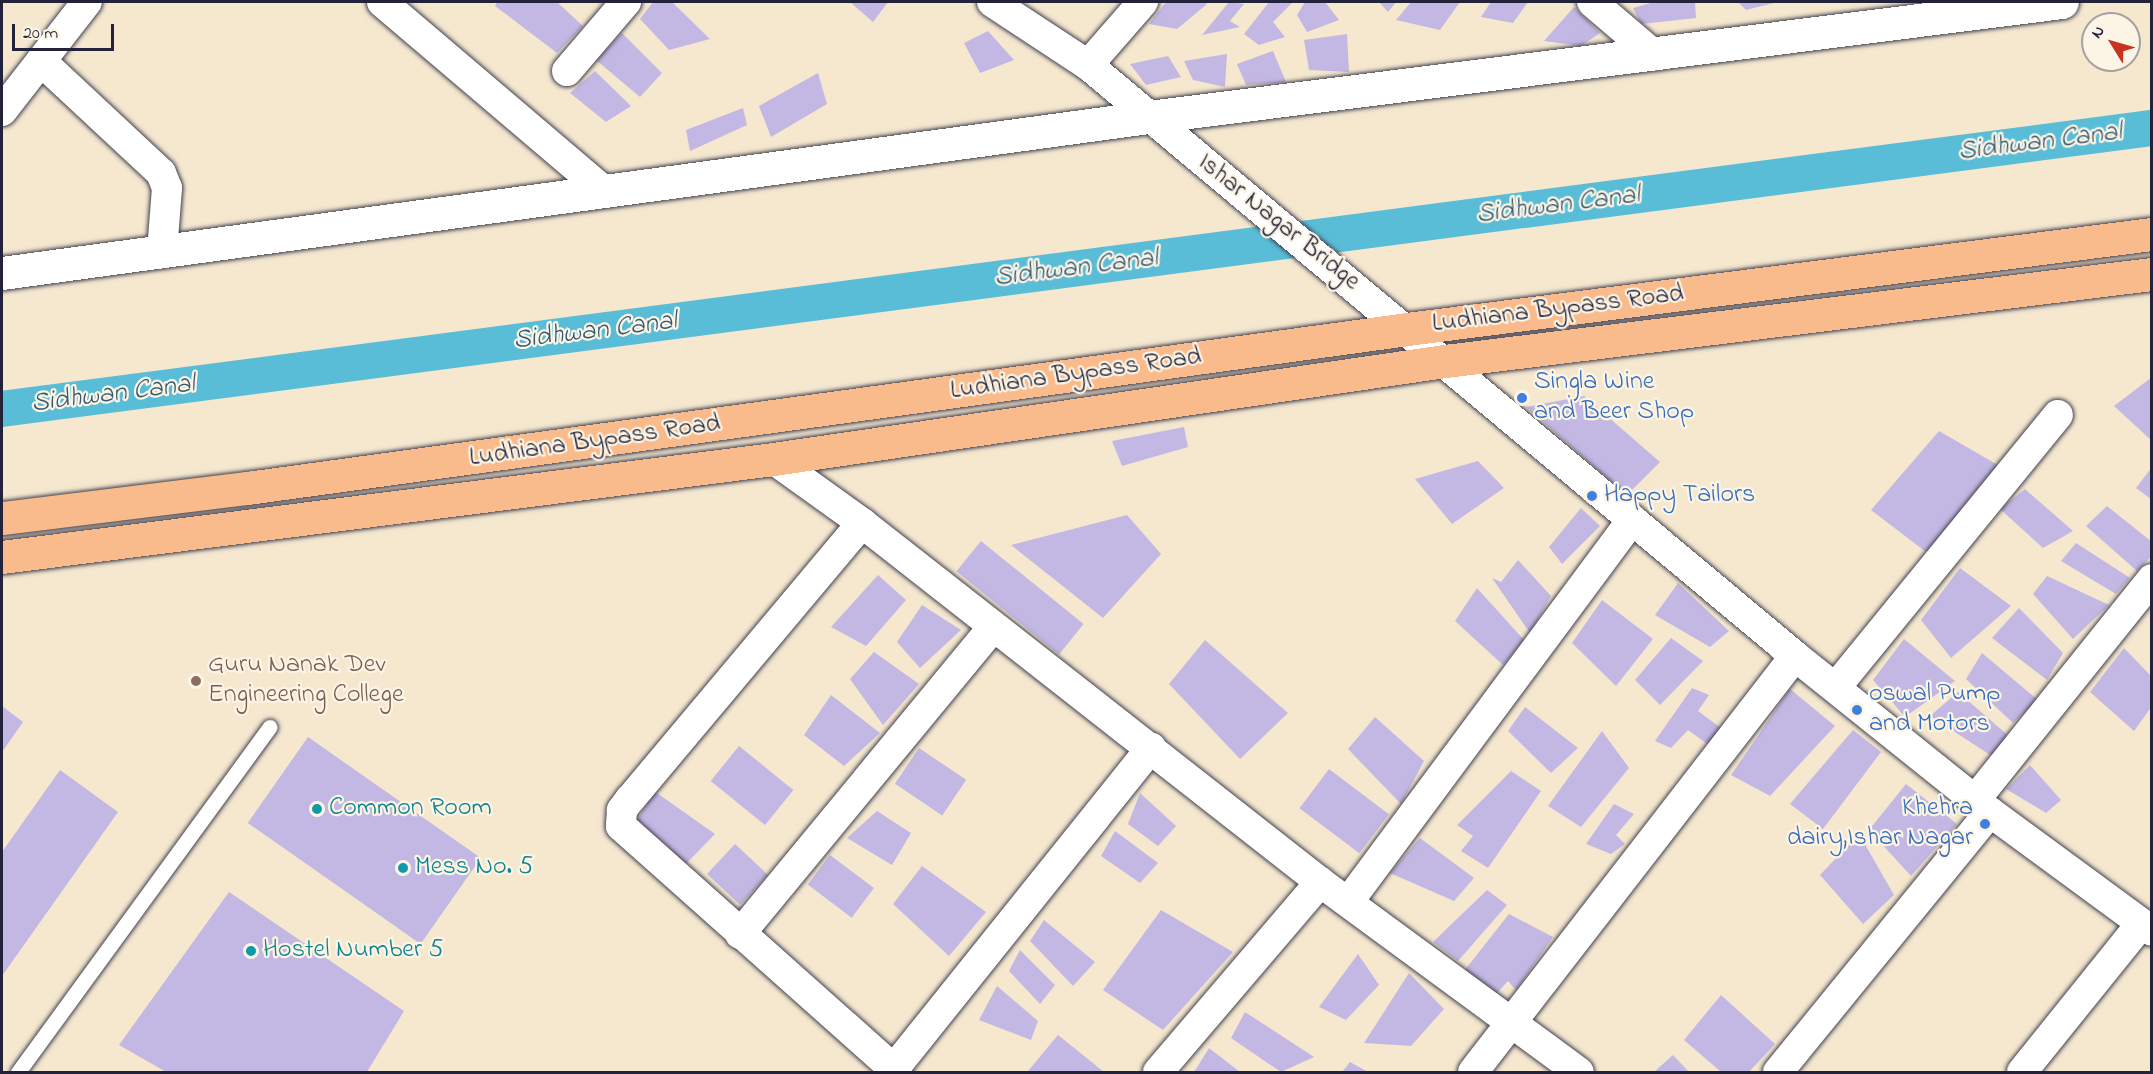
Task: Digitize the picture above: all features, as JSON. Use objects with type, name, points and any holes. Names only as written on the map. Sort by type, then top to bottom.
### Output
[{"type":"highway","name":"Ludhiana Bypass Road","points":[[2,518],[766,419],[1407,329],[2151,234]]},
{"type":"highway","name":"Ludhiana Bypass Road","points":[[2,556],[773,459],[1445,362],[2151,274]]},
{"type":"street","points":[[2,111],[87,2]]},
{"type":"street","points":[[382,2],[605,192]]},
{"type":"street","points":[[567,71],[626,2]]},
{"type":"street","name":"Ishar Nagar Bridge","points":[[992,2],[1088,65],[1407,329],[1795,656],[1982,806],[2146,928]]},
{"type":"street","points":[[1088,65],[1143,2]]},
{"type":"street","points":[[1592,2],[1654,55]]},
{"type":"street","points":[[2,273],[1149,117],[1654,55],[1924,10],[2062,2]]},
{"type":"street","points":[[41,61],[161,173],[167,188],[162,252]]},
{"type":"street","points":[[1836,687],[2058,415]]},
{"type":"street","points":[[773,459],[861,523],[1320,882],[1349,901],[1579,1072]]},
{"type":"street","points":[[1349,901],[1632,520]]},
{"type":"street","points":[[861,523],[622,810],[621,826],[631,838],[895,1071],[1151,748]]},
{"type":"street","points":[[1778,1072],[1982,806],[2151,579]]},
{"type":"street","points":[[740,933],[993,627]]},
{"type":"street","points":[[1473,1072],[1514,1023],[1795,656]]},
{"type":"street","points":[[1158,1072],[1320,882]]},
{"type":"street","points":[[2022,1072],[2146,928]]},
{"type":"lane","points":[[18,1072],[105,948],[270,727]]},
{"type":"building","points":[[497,2],[557,2],[583,26],[557,53],[495,6]]},
{"type":"building","points":[[653,2],[672,2],[710,39],[669,50],[640,19]]},
{"type":"building","points":[[850,2],[888,2],[873,22]]},
{"type":"building","points":[[1166,2],[1205,2],[1207,4],[1177,29],[1149,24]]},
{"type":"building","points":[[1229,2],[1244,4],[1230,21],[1240,27],[1202,35]]},
{"type":"building","points":[[1269,2],[1293,2],[1273,22],[1285,37],[1259,45],[1244,34]]},
{"type":"building","points":[[1305,2],[1325,2],[1339,20],[1307,32],[1297,15]]},
{"type":"building","points":[[1379,2],[1396,2],[1388,12]]},
{"type":"building","points":[[1411,2],[1460,2],[1440,30],[1396,20]]},
{"type":"building","points":[[1491,2],[1528,2],[1513,23],[1481,17]]},
{"type":"building","points":[[1654,2],[1695,2],[1696,18],[1641,24],[1633,8]]},
{"type":"building","points":[[1738,2],[1778,2],[1746,10]]},
{"type":"building","points":[[1574,7],[1600,33],[1581,46],[1544,41]]},
{"type":"building","points":[[988,31],[1014,60],[980,73],[964,43]]},
{"type":"building","points":[[622,33],[662,73],[640,97],[596,60]]},
{"type":"building","points":[[1347,34],[1349,72],[1309,70],[1304,40]]},
{"type":"building","points":[[1273,51],[1286,82],[1246,85],[1237,64]]},
{"type":"building","points":[[1227,54],[1225,87],[1193,80],[1184,61]]},
{"type":"building","points":[[1168,56],[1181,77],[1146,85],[1130,64]]},
{"type":"building","points":[[595,71],[631,106],[606,122],[570,93]]},
{"type":"building","points":[[818,73],[827,104],[771,137],[759,106]]},
{"type":"building","points":[[743,108],[747,125],[690,151],[686,130]]},
{"type":"building","points":[[2152,377],[2152,441],[2114,406]]},
{"type":"building","points":[[1584,396],[1660,462],[1627,495],[1526,407]]},
{"type":"building","points":[[1184,427],[1188,447],[1122,466],[1112,441]]},
{"type":"building","points":[[1939,431],[2003,468],[1926,552],[1871,510]]},
{"type":"building","points":[[1478,461],[1504,488],[1452,524],[1415,479]]},
{"type":"building","points":[[2152,467],[2152,500],[2136,488]]},
{"type":"building","points":[[2025,489],[2073,531],[2043,548],[2000,509]]},
{"type":"building","points":[[2107,506],[2152,542],[2152,556],[2137,571],[2086,526]]},
{"type":"building","points":[[1581,508],[1600,526],[1562,564],[1549,547]]},
{"type":"building","points":[[1127,515],[1161,554],[1103,618],[1011,545]]},
{"type":"building","points":[[981,541],[1084,624],[1059,654],[956,571]]},
{"type":"building","points":[[2076,543],[2130,578],[2116,594],[2061,561]]},
{"type":"building","points":[[1518,560],[1551,596],[1530,633],[1492,578],[1501,582]]},
{"type":"building","points":[[1960,568],[2011,606],[1951,658],[1921,620]]},
{"type":"building","points":[[878,575],[906,600],[866,646],[831,627]]},
{"type":"building","points":[[2047,576],[2109,605],[2073,639],[2033,594]]},
{"type":"building","points":[[1678,583],[1729,631],[1710,647],[1655,615]]},
{"type":"building","points":[[1477,588],[1524,640],[1503,665],[1455,621]]},
{"type":"building","points":[[1602,600],[1653,639],[1616,686],[1572,643]]},
{"type":"building","points":[[922,605],[961,630],[920,668],[897,642]]},
{"type":"building","points":[[2019,608],[2063,653],[2047,680],[1992,638]]},
{"type":"building","points":[[1671,638],[1703,661],[1660,705],[1635,680]]},
{"type":"building","points":[[1904,639],[1955,681],[1905,717],[1873,680]]},
{"type":"building","points":[[1205,640],[1288,713],[1240,759],[1169,684]]},
{"type":"building","points":[[2124,648],[2152,677],[2152,706],[2134,731],[2090,692]]},
{"type":"building","points":[[874,652],[919,684],[883,725],[850,679]]},
{"type":"building","points":[[1982,653],[2038,700],[2013,723],[1966,679]]},
{"type":"building","points":[[1692,688],[1709,695],[1698,711],[1725,731],[1710,746],[1688,730],[1671,748],[1655,741]]},
{"type":"building","points":[[1790,689],[1835,726],[1770,796],[1731,775]]},
{"type":"building","points":[[1958,692],[2010,737],[1992,756],[1930,716]]},
{"type":"building","points":[[831,695],[880,733],[844,766],[804,735]]},
{"type":"building","points":[[2,706],[23,722],[2,752]]},
{"type":"building","points":[[1525,707],[1578,748],[1551,773],[1508,731]]},
{"type":"building","points":[[1375,717],[1424,761],[1401,804],[1348,749]]},
{"type":"building","points":[[1853,730],[1881,752],[1823,829],[1790,804]]},
{"type":"building","points":[[1602,731],[1629,768],[1581,827],[1548,806]]},
{"type":"building","points":[[308,737],[481,858],[421,944],[248,823]]},
{"type":"building","points":[[739,746],[793,790],[765,825],[711,781]]},
{"type":"building","points":[[919,748],[966,780],[942,816],[895,784]]},
{"type":"building","points":[[2030,765],[2061,800],[2046,813],[2006,789]]},
{"type":"building","points":[[1329,769],[1389,814],[1359,853],[1300,808]]},
{"type":"building","points":[[60,770],[118,812],[2,976],[2,852]]},
{"type":"building","points":[[1511,771],[1541,791],[1488,868],[1461,851],[1473,836],[1457,825]]},
{"type":"building","points":[[1906,784],[1957,824],[1911,876],[1869,830]]},
{"type":"building","points":[[654,791],[715,834],[683,867],[637,821]]},
{"type":"building","points":[[1140,793],[1176,826],[1158,846],[1128,824]]},
{"type":"building","points":[[1614,804],[1634,814],[1616,835],[1625,844],[1611,854],[1586,844]]},
{"type":"building","points":[[877,811],[911,833],[892,865],[847,838]]},
{"type":"building","points":[[1115,831],[1158,863],[1140,883],[1101,856]]},
{"type":"building","points":[[1859,834],[1894,895],[1863,924],[1820,875]]},
{"type":"building","points":[[1420,838],[1474,878],[1454,901],[1390,873]]},
{"type":"building","points":[[735,844],[768,875],[740,905],[707,874]]},
{"type":"building","points":[[830,855],[874,888],[852,918],[808,885]]},
{"type":"building","points":[[922,866],[986,912],[949,956],[893,904]]},
{"type":"building","points":[[1487,890],[1507,905],[1458,961],[1433,942]]},
{"type":"building","name":"Hostel Number 5","points":[[229,892],[404,1011],[367,1072],[166,1072],[119,1045]]},
{"type":"building","points":[[1161,910],[1233,952],[1163,1030],[1103,990]]},
{"type":"building","points":[[1509,914],[1553,937],[1516,990],[1508,981],[1496,994],[1464,971]]},
{"type":"building","points":[[1044,920],[1095,962],[1073,986],[1030,941]]},
{"type":"building","points":[[1020,950],[1055,985],[1040,1004],[1009,971]]},
{"type":"building","points":[[1358,954],[1379,985],[1346,1020],[1319,1007]]},
{"type":"building","points":[[1409,973],[1444,1009],[1411,1046],[1364,1043]]},
{"type":"building","points":[[997,986],[1038,1021],[1031,1040],[979,1020]]},
{"type":"building","points":[[1721,995],[1775,1044],[1749,1072],[1721,1072],[1684,1040]]},
{"type":"building","points":[[1245,1012],[1314,1057],[1281,1072],[1231,1038]]},
{"type":"building","points":[[1058,1035],[1104,1072],[1028,1071]]},
{"type":"building","points":[[1209,1048],[1240,1072],[1194,1072]]},
{"type":"building","points":[[1673,1055],[1689,1072],[1654,1072]]},
{"type":"building","points":[[1350,1062],[1368,1072],[1342,1072]]},
{"type":"waterway","name":"Sidhwan Canal","points":[[2,409],[2152,128]]},
{"type":"place","name":"Singla Wine and Beer Shop","points":[[1522,398]]},
{"type":"place","name":"Happy Tailors","points":[[1592,496]]},
{"type":"place","name":"Guru Nanak Dev Engineering College","points":[[196,681]]},
{"type":"place","name":"oswal Pump and Motors","points":[[1857,710]]},
{"type":"place","name":"Common Room","points":[[317,809]]},
{"type":"place","name":"Khehra dairy,Ishar Nagar","points":[[1985,824]]},
{"type":"place","name":"Mess No. 5","points":[[403,868]]},
{"type":"place","name":"Hostel Number 5","points":[[251,951]]}]
